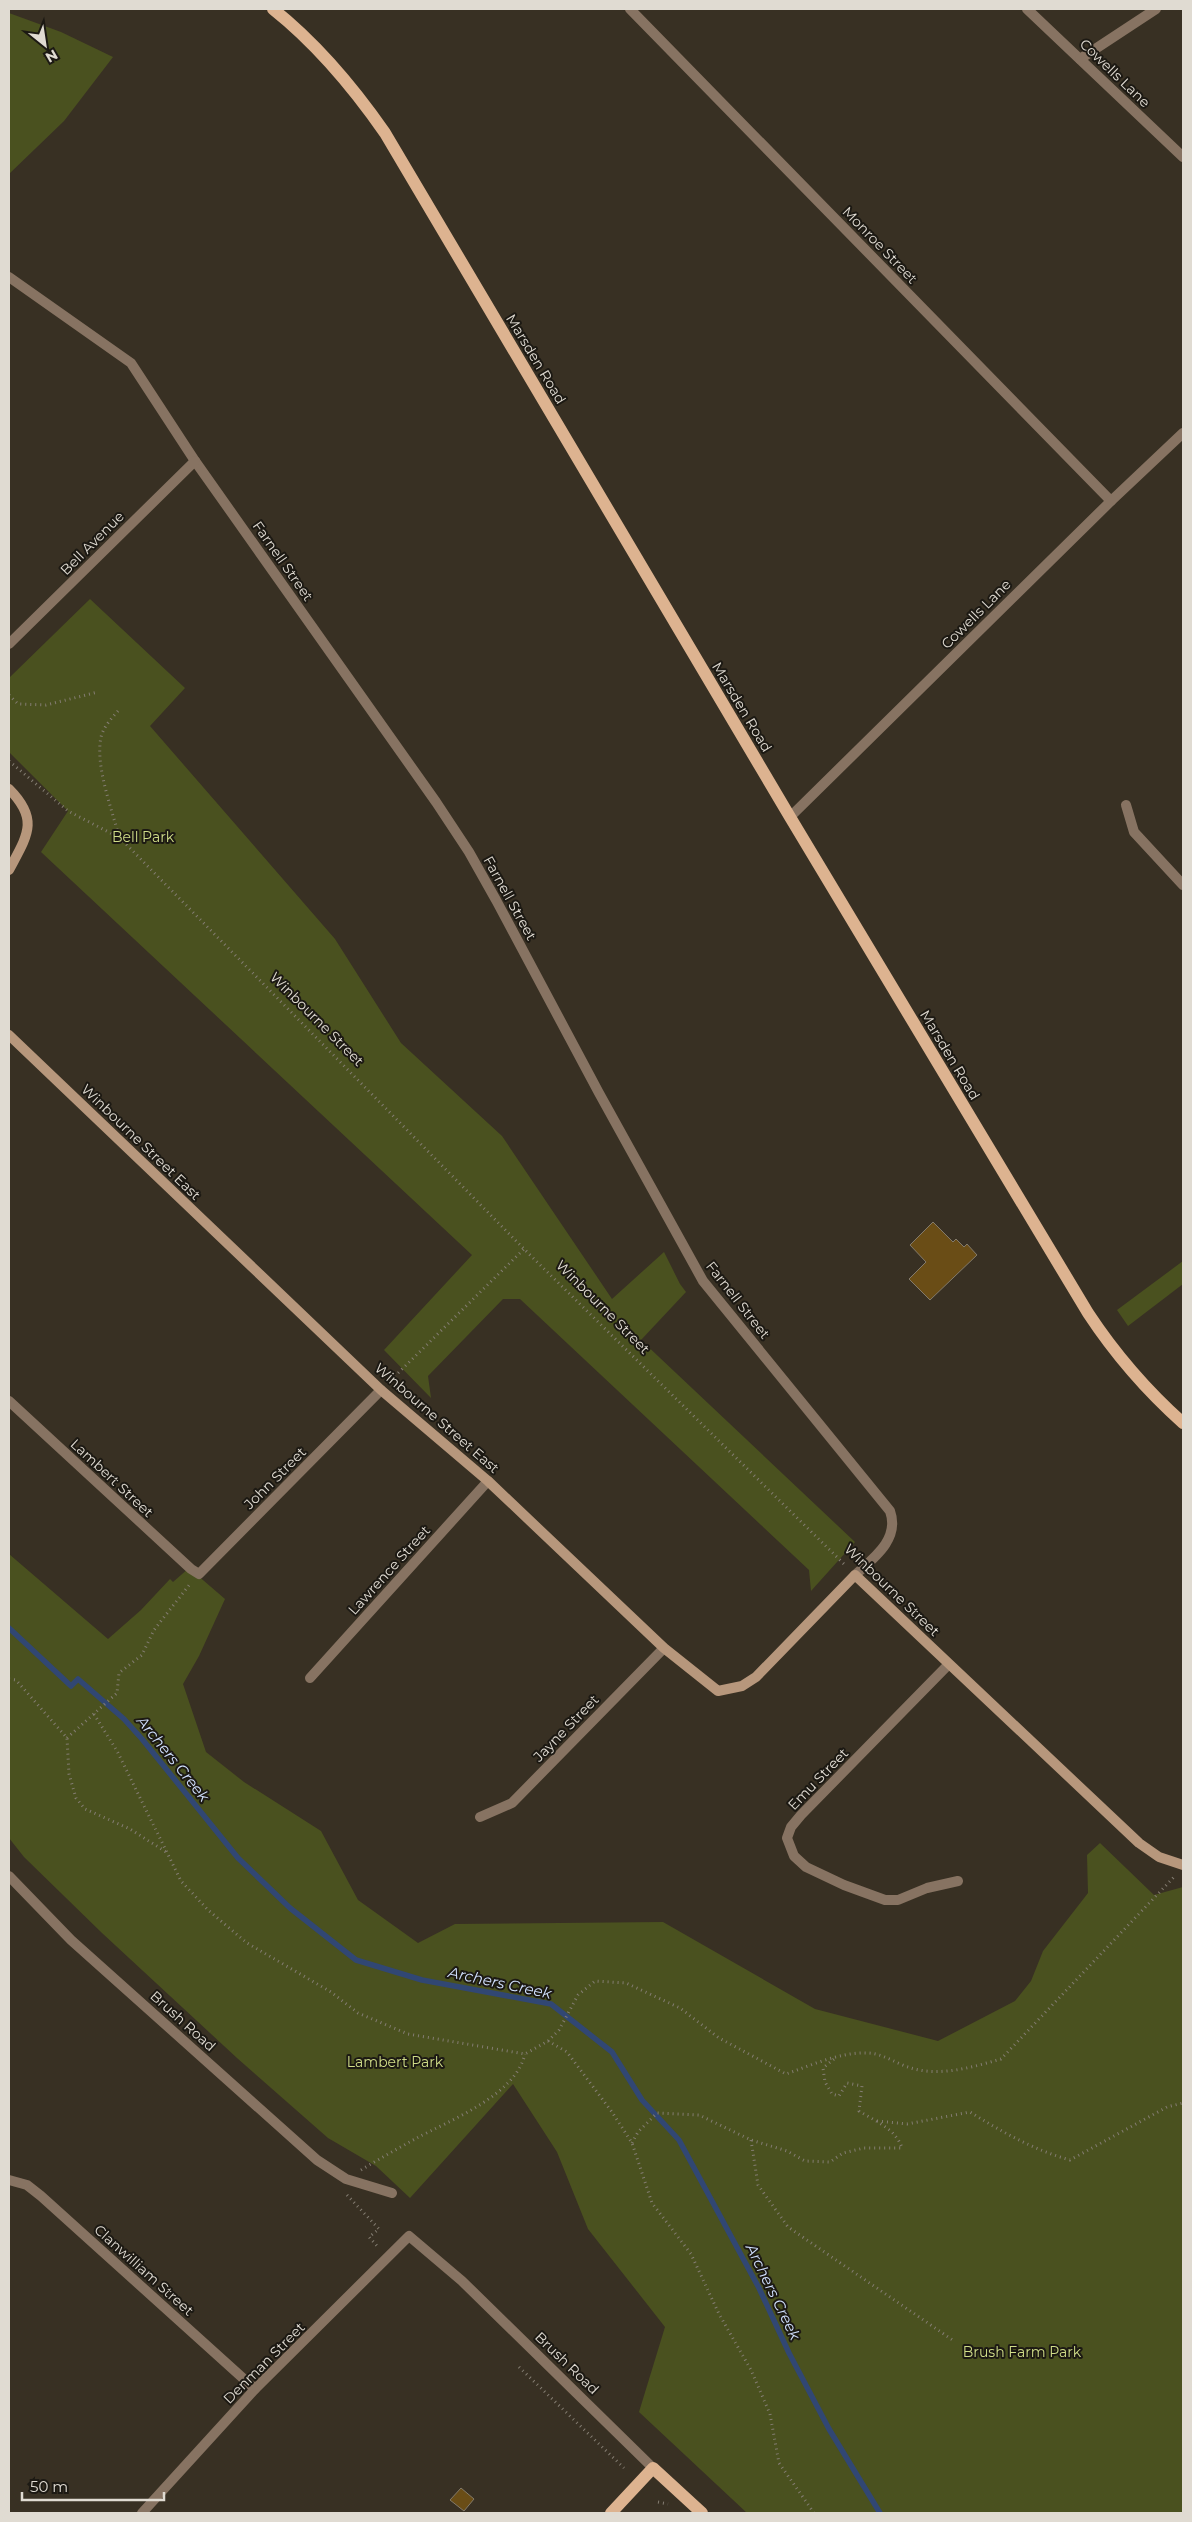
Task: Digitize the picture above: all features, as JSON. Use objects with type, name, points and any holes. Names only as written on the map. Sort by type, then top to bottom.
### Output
[{"type":"main road","name":"Marsden Road","points":[[273,9],[311,42],[345,79],[385,133],[790,818],[1097,1327],[1135,1376],[1183,1423]]},
{"type":"main road","points":[[611,2513],[653,2468]]},
{"type":"main road","name":"Brush Road","points":[[653,2468],[702,2513]]},
{"type":"street","name":"Monroe Street","points":[[630,9],[1111,501]]},
{"type":"street","name":"Cowells Lane","points":[[1027,9],[1183,157]]},
{"type":"street","points":[[1080,59],[1156,9]]},
{"type":"street","name":"Farnell Street","points":[[9,277],[131,363],[195,461],[436,802],[469,852],[599,1094],[704,1281],[890,1511],[893,1519],[889,1540],[855,1575]]},
{"type":"street","name":"Cowells Lane","points":[[790,818],[1111,501],[1183,433]]},
{"type":"street","name":"Bell Avenue","points":[[9,644],[195,461]]},
{"type":"street","points":[[9,789],[20,800],[28,814],[25,839],[9,870]]},
{"type":"street","points":[[1126,805],[1134,832],[1183,885]]},
{"type":"street","name":"Winbourne Street East","points":[[9,1035],[381,1390],[488,1481],[664,1648],[718,1691],[742,1686],[756,1677],[855,1575]]},
{"type":"street","name":"John Street","points":[[199,1574],[381,1390]]},
{"type":"street","name":"Lambert Street","points":[[9,1401],[191,1569],[199,1574]]},
{"type":"street","name":"Lawrence Street","points":[[310,1678],[488,1481]]},
{"type":"street","name":"Winbourne Street","points":[[855,1575],[917,1631],[948,1665],[1139,1843],[1160,1857],[1183,1865]]},
{"type":"street","name":"Jayne Street","points":[[480,1817],[512,1803],[664,1648]]},
{"type":"street","name":"Emu Street","points":[[948,1665],[801,1815],[787,1838],[794,1856],[806,1867],[844,1885],[885,1900],[898,1900],[927,1888],[958,1881]]},
{"type":"street","name":"Brush Road","points":[[9,1876],[71,1940],[317,2160],[346,2179],[392,2193]]},
{"type":"street","name":"Clanwilliam Street","points":[[9,2180],[27,2185],[41,2196],[255,2389]]},
{"type":"street","name":"Brush Road","points":[[409,2236],[462,2281],[653,2468]]},
{"type":"street","name":"Denman Street","points":[[142,2513],[255,2389],[409,2236]]},
{"type":"path","points":[[9,695],[18,704],[46,704],[98,692]]},
{"type":"path","points":[[118,711],[107,722],[101,737],[100,755],[104,782],[120,838]]},
{"type":"path","name":"Winbourne Street","points":[[9,761],[68,811],[120,838],[524,1249],[855,1575]]},
{"type":"path","points":[[381,1390],[524,1249]]},
{"type":"path","points":[[67,1738],[117,1693],[120,1673],[142,1655],[154,1630],[199,1574]]},
{"type":"path","points":[[9,1679],[16,1680],[67,1738],[69,1774],[76,1798],[85,1809],[130,1829],[167,1853]]},
{"type":"path","points":[[94,1714],[116,1752],[181,1881],[208,1910],[247,1943],[323,1988],[358,2013],[408,2034],[525,2054],[548,2042],[558,2030],[578,1994],[595,1981],[626,1983],[680,2008],[719,2038],[786,2074],[836,2057],[868,2053],[912,2069],[938,2071],[967,2068],[1001,2059],[1177,1875]]},
{"type":"path","points":[[548,2042],[568,2052],[632,2143],[652,2203],[690,2254],[719,2314],[751,2370],[770,2414],[779,2463],[814,2513]]},
{"type":"path","points":[[379,2229],[342,2190],[346,2179],[465,2113],[495,2094],[522,2066],[525,2054]]},
{"type":"path","points":[[632,2143],[638,2132],[658,2113],[699,2114],[751,2140],[787,2150],[805,2160],[830,2162],[843,2153],[864,2148],[902,2148],[900,2142],[890,2130],[859,2111],[862,2086],[847,2083],[839,2096],[832,2094],[825,2082],[823,2068],[836,2057]]},
{"type":"path","points":[[874,2120],[907,2124],[970,2112],[1022,2142],[1049,2154],[1070,2160],[1167,2107],[1183,2103]]},
{"type":"path","points":[[751,2140],[758,2185],[788,2227],[954,2341]]},
{"type":"path","points":[[519,2367],[624,2468]]},
{"type":"green space","points":[[9,13],[61,32],[113,57],[64,121],[9,174]]},
{"type":"green space","name":"Bell Park","points":[[90,599],[185,688],[150,726],[335,939],[401,1043],[502,1136],[612,1299],[664,1252],[686,1292],[641,1340],[855,1542],[811,1591],[809,1570],[520,1299],[503,1299],[428,1376],[431,1398],[384,1350],[472,1255],[41,852],[68,811],[9,752],[9,678]]},
{"type":"green space","points":[[1183,1261],[1183,1284],[1128,1326],[1117,1310]]},
{"type":"green space","points":[[9,1554],[108,1639],[141,1610],[170,1579],[173,1582],[189,1568],[225,1599],[199,1656],[183,1684],[206,1752],[244,1782],[321,1831],[358,1900],[418,1943],[455,1924],[663,1922],[815,2009],[938,2041],[1015,2001],[1031,1981],[1043,1951],[1088,1893],[1087,1855],[1100,1843],[1154,1895],[1183,1887],[1183,2513],[747,2513],[639,2412],[665,2327],[588,2229],[557,2152],[513,2084],[410,2198],[376,2166],[328,2138],[237,2058],[102,1933],[24,1857],[9,1838]]},
{"type":"building","points":[[933,1222],[953,1242],[956,1239],[964,1247],[967,1244],[977,1255],[930,1300],[909,1279],[926,1262],[910,1245]]},
{"type":"building","points":[[461,2488],[474,2499],[464,2511],[450,2500]]},
{"type":"waterway","name":"Archers Creek","points":[[9,1628],[71,1686],[78,1679],[124,1719],[238,1858],[290,1908],[356,1960],[422,1980],[551,2004],[612,2052],[642,2100],[679,2140],[759,2288],[789,2353],[829,2429],[880,2513]]},
{"type":"park label","name":"Lambert Park","points":[[395,2062]]},
{"type":"park label","name":"Brush Farm Park","points":[[1022,2352]]}]
